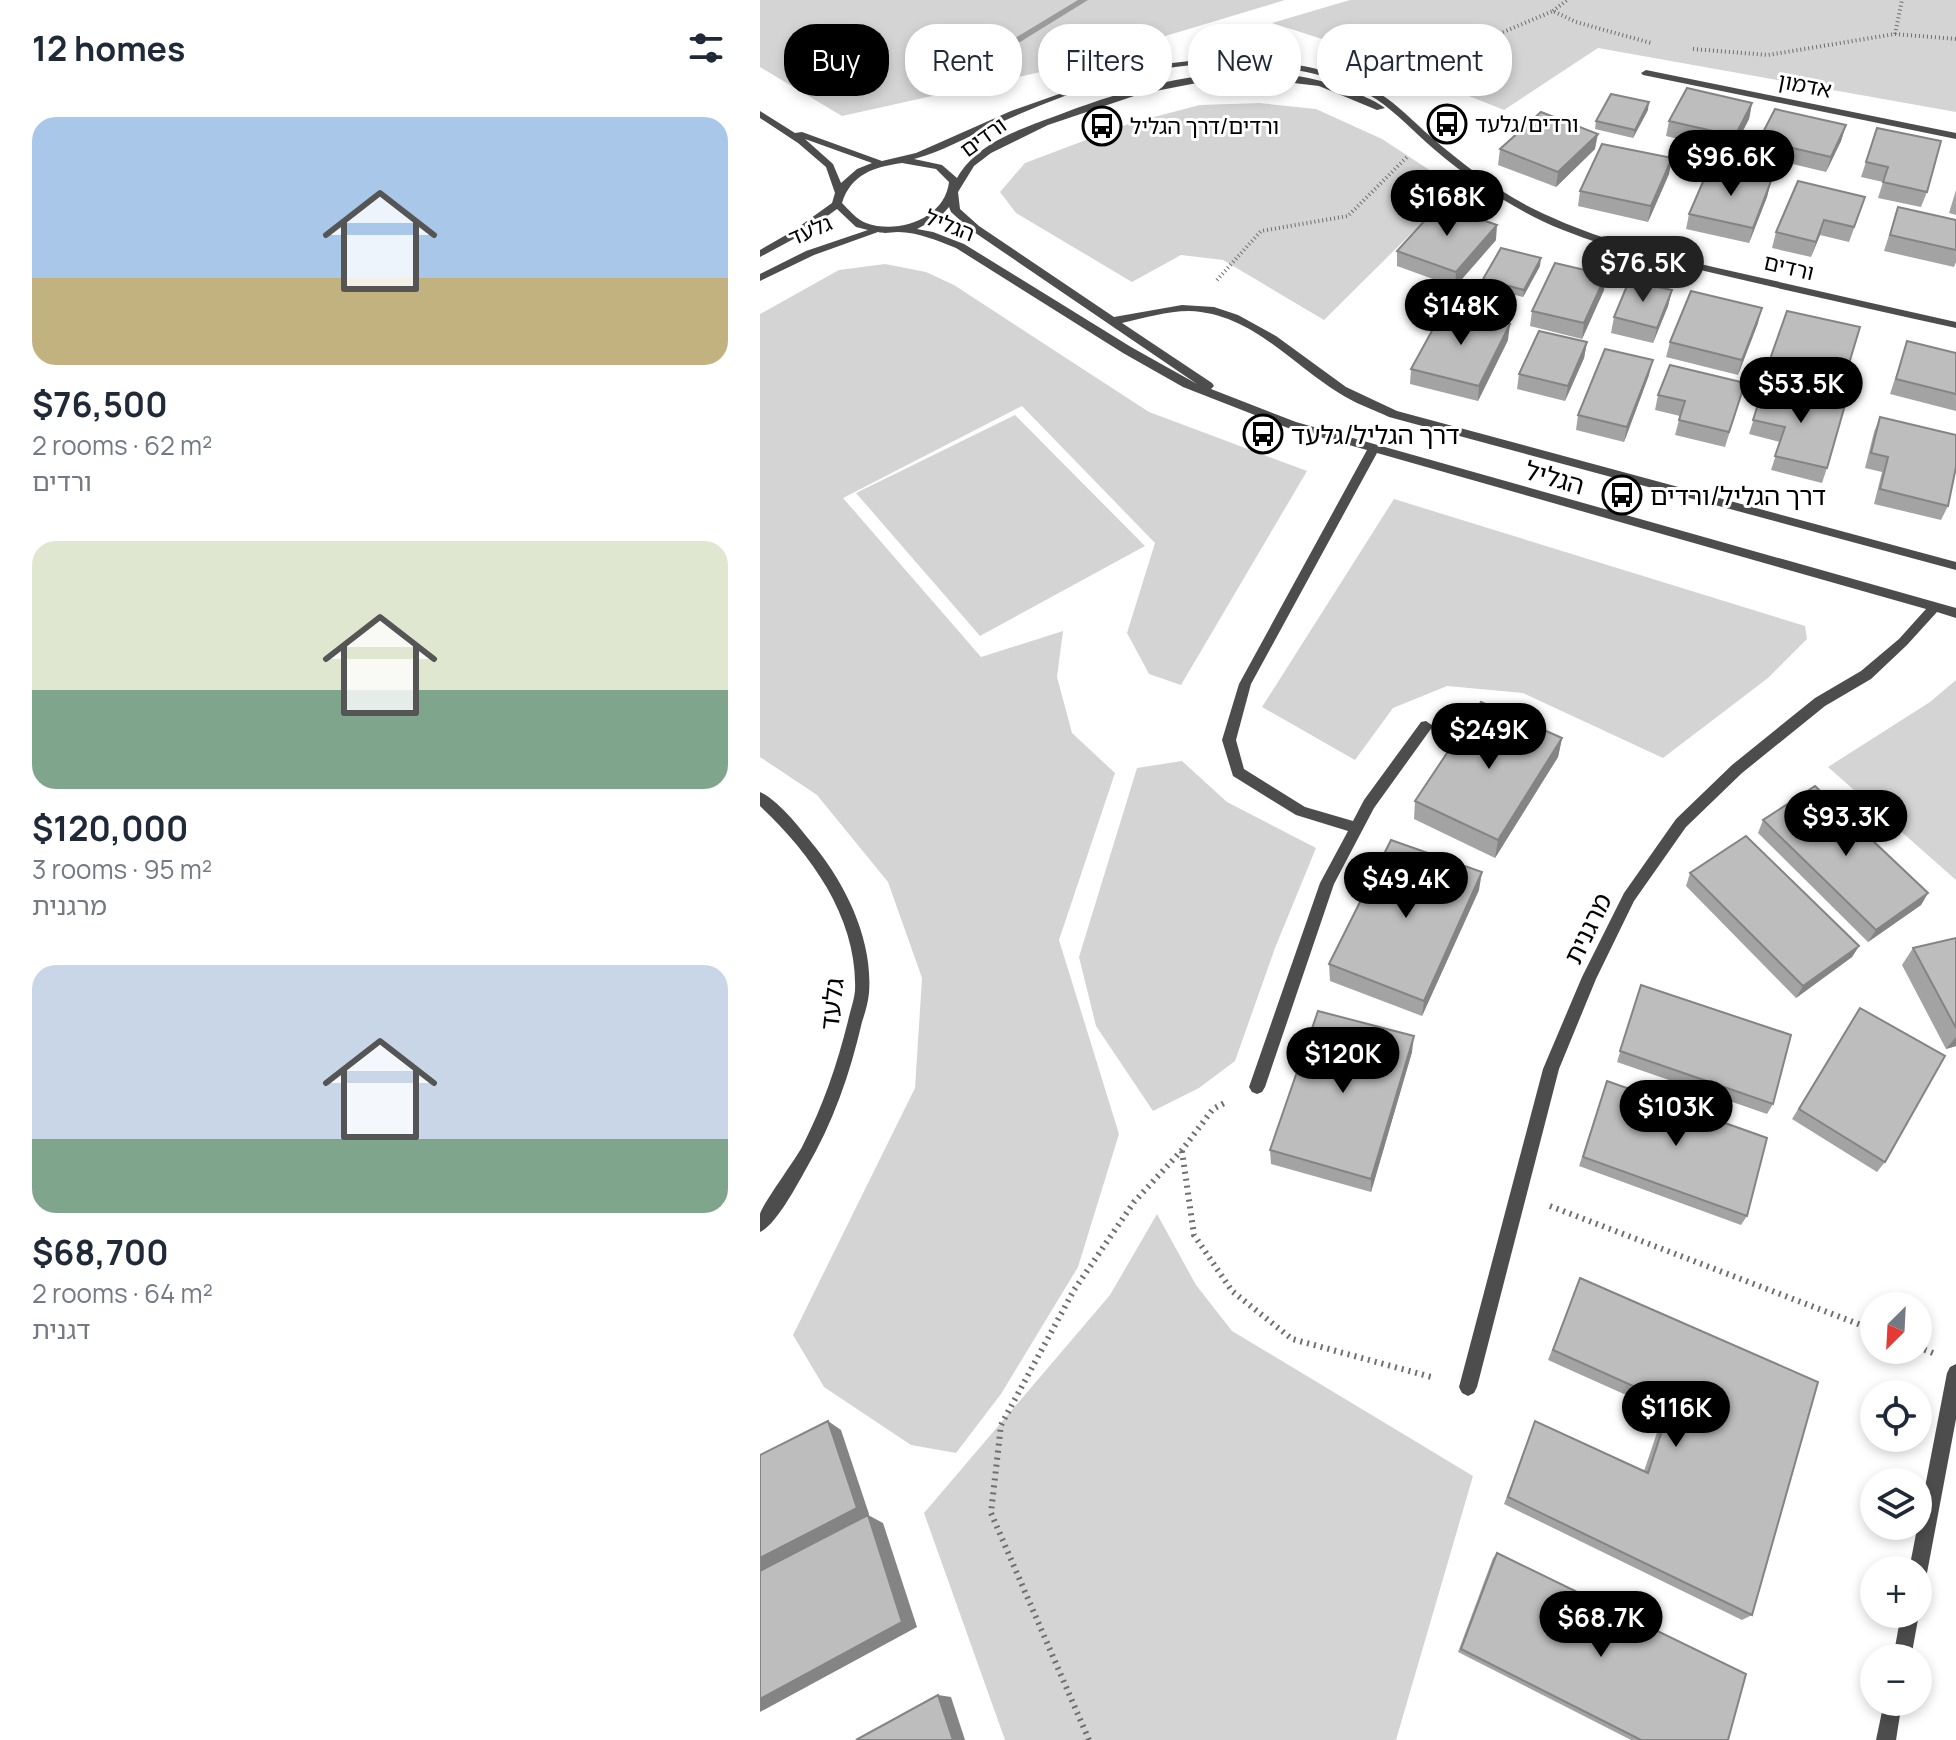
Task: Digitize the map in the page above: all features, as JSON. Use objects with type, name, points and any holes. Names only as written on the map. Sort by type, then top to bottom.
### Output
[{"type":"street","name":"ורדים","points":[[902,160],[1084,87],[1168,65],[1211,61],[1275,64],[1352,83],[1385,101],[1408,123],[1499,194],[1543,218],[1591,238],[1663,259],[1956,325]]},
{"type":"street","name":"אדמון","points":[[1646,73],[1956,136]]},
{"type":"street","name":"ורדים","points":[[954,195],[971,165],[1020,134],[1099,104],[1184,81],[1227,76],[1300,80],[1337,87],[1408,123]]},
{"type":"street","points":[[760,114],[830,166],[839,191]]},
{"type":"street","points":[[773,123],[832,148],[880,163]]},
{"type":"street","points":[[902,160],[938,166],[953,179],[954,195],[940,214],[920,224],[879,230],[860,226],[846,218],[837,204],[839,191],[847,180],[880,163],[902,160]]},
{"type":"street","name":"הגליל","points":[[954,195],[955,210],[975,228],[1236,404]]},
{"type":"street","name":"גלעד","points":[[760,254],[797,233],[837,204]]},
{"type":"street","name":"הגליל","points":[[899,229],[929,234],[960,246],[1187,384],[1292,425],[1956,613]]},
{"type":"street","name":"גלעד","points":[[760,278],[810,253],[879,230]]},
{"type":"street","points":[[1113,321],[1192,308],[1217,312],[1287,348],[1343,390],[1393,414],[1956,566]]},
{"type":"street","points":[[1356,828],[1301,811],[1238,772],[1229,740],[1245,684],[1373,449]]},
{"type":"street","name":"מרגנית","points":[[1468,1387],[1551,1069],[1589,977],[1637,884],[1681,823],[1737,769],[1820,702],[1866,675],[1903,642],[1935,607]]},
{"type":"street","points":[[1257,1087],[1327,883],[1369,804],[1426,726]]},
{"type":"street","name":"גלעד","points":[[760,798],[791,824],[827,872],[855,935],[862,992],[846,1062],[820,1131],[784,1193],[760,1224]]},
{"type":"street","points":[[1921,1556],[1956,1373]]},
{"type":"street","points":[[1886,1740],[1890,1716]]},
{"type":"path","points":[[1553,11],[1567,0]]},
{"type":"path","points":[[1895,34],[1902,0]]},
{"type":"path","points":[[1192,308],[1261,231],[1348,216],[1408,156],[1408,123]]},
{"type":"path","points":[[1089,1740],[991,1513],[1001,1425],[1074,1290],[1134,1202],[1182,1150],[1213,1109],[1257,1087]]},
{"type":"path","points":[[1182,1150],[1194,1235],[1232,1291],[1292,1339],[1468,1387]]},
{"type":"path","points":[[1519,1195],[1860,1325]]},
{"type":"shaded area","points":[[760,0],[1285,0],[1205,24],[1188,24],[1188,29],[1172,34],[1172,24],[1038,24],[1038,73],[1022,76],[1022,24],[905,24],[905,96],[932,96],[842,116],[809,96],[889,96],[889,24],[784,24],[784,81],[760,67]]},
{"type":"shaded area","points":[[1350,0],[1956,0],[1956,112],[1598,48],[1504,110],[1469,96],[1512,96],[1512,24],[1317,24],[1317,37],[1301,32],[1301,24],[1272,23]]},
{"type":"shaded area","points":[[1259,103],[1316,109],[1382,139],[1457,188],[1324,320],[1223,260],[1181,255],[1132,282],[1016,213],[1000,192],[1025,163],[1131,123],[1200,105]]},
{"type":"shaded area","points":[[885,264],[926,272],[954,285],[1149,412],[1307,471],[1181,685],[1149,674],[1127,633],[1155,543],[1022,406],[843,498],[981,657],[1063,631],[1057,677],[1072,733],[1115,773],[1059,940],[1119,1134],[1078,1267],[1001,1394],[956,1453],[911,1445],[824,1387],[793,1335],[915,1088],[922,978],[888,882],[817,795],[760,757],[760,314],[839,270]]},
{"type":"shaded area","points":[[1015,415],[1145,546],[980,636],[856,493]]},
{"type":"shaded area","points":[[1394,499],[1805,626],[1807,639],[1768,678],[1663,758],[1523,693],[1447,686],[1393,708],[1355,760],[1262,707]]},
{"type":"shaded area","points":[[1956,680],[1956,880],[1828,767],[1930,702]]},
{"type":"shaded area","points":[[1182,761],[1227,802],[1316,848],[1275,948],[1235,1061],[1199,1088],[1153,1111],[1096,1026],[1079,957],[1137,768]]},
{"type":"shaded area","points":[[1157,1214],[1196,1285],[1232,1331],[1473,1476],[1396,1740],[1005,1740],[924,1513],[1110,1295]]},
{"type":"building","points":[[1687,88],[1752,103],[1735,136],[1669,121]]},
{"type":"building","points":[[1611,94],[1649,102],[1635,130],[1596,121]]},
{"type":"building","points":[[1775,109],[1846,125],[1831,157],[1759,140]]},
{"type":"building","points":[[1541,112],[1598,134],[1558,172],[1500,149]]},
{"type":"building","points":[[1877,128],[1941,141],[1927,192],[1883,182],[1888,167],[1866,162]]},
{"type":"building","points":[[1602,144],[1672,158],[1651,206],[1580,191]]},
{"type":"building","points":[[1709,168],[1771,181],[1753,228],[1689,214]]},
{"type":"building","points":[[1798,181],[1865,197],[1854,227],[1824,220],[1816,242],[1776,232]]},
{"type":"building","points":[[1439,205],[1497,225],[1456,272],[1397,251]]},
{"type":"building","points":[[1898,207],[1956,220],[1956,250],[1890,235]]},
{"type":"building","points":[[1501,248],[1541,258],[1524,290],[1483,279]]},
{"type":"building","points":[[1555,263],[1606,275],[1584,323],[1532,311]]},
{"type":"building","points":[[1629,281],[1672,290],[1657,328],[1614,317]]},
{"type":"building","points":[[1691,291],[1762,308],[1742,360],[1670,342]]},
{"type":"building","points":[[1444,309],[1510,324],[1479,386],[1411,369]]},
{"type":"building","points":[[1787,311],[1860,327],[1844,380],[1769,362]]},
{"type":"building","points":[[1539,331],[1587,342],[1568,386],[1519,374]]},
{"type":"building","points":[[1907,341],[1956,353],[1956,394],[1896,379]]},
{"type":"building","points":[[1605,349],[1653,360],[1627,427],[1578,415]]},
{"type":"building","points":[[1670,365],[1745,383],[1729,432],[1679,420],[1685,401],[1658,395]]},
{"type":"building","points":[[1764,386],[1845,405],[1827,468],[1775,456],[1785,427],[1753,420]]},
{"type":"building","points":[[1880,417],[1956,435],[1956,467],[1948,506],[1880,489],[1888,457],[1871,453]]},
{"type":"building","points":[[1481,702],[1562,738],[1498,840],[1415,801]]},
{"type":"building","points":[[1815,786],[1928,893],[1876,930],[1763,820]]},
{"type":"building","points":[[1746,836],[1859,946],[1803,986],[1690,873]]},
{"type":"building","points":[[1391,840],[1482,872],[1424,1001],[1329,964]]},
{"type":"building","points":[[1956,938],[1956,1028],[1913,948]]},
{"type":"building","points":[[1641,985],[1791,1035],[1773,1104],[1620,1051]]},
{"type":"building","points":[[1860,1008],[1945,1056],[1885,1162],[1799,1109]]},
{"type":"building","points":[[1318,1011],[1414,1036],[1371,1179],[1270,1150]]},
{"type":"building","points":[[1607,1081],[1767,1138],[1747,1216],[1583,1157]]},
{"type":"building","points":[[1580,1278],[1818,1382],[1752,1615],[1508,1497],[1535,1421],[1648,1473],[1671,1403],[1553,1350]]},
{"type":"building","points":[[828,1421],[857,1508],[760,1558],[760,1455]]},
{"type":"building","points":[[868,1515],[902,1622],[760,1699],[760,1571]]},
{"type":"building","points":[[1497,1553],[1746,1674],[1728,1740],[1641,1740],[1461,1649]]},
{"type":"building","points":[[938,1695],[953,1740],[856,1740]]},
{"type":"waterway","points":[[1022,37],[1084,0]]},
{"type":"place","name":"ורדים/גלעד","points":[[1447,124]]},
{"type":"place","name":"ורדים/דרך הגליל","points":[[1102,126]]},
{"type":"place","name":"דרך הגליל/גלעד","points":[[1263,434]]},
{"type":"place","name":"דרך הגליל/ורדים","points":[[1622,495]]}]
